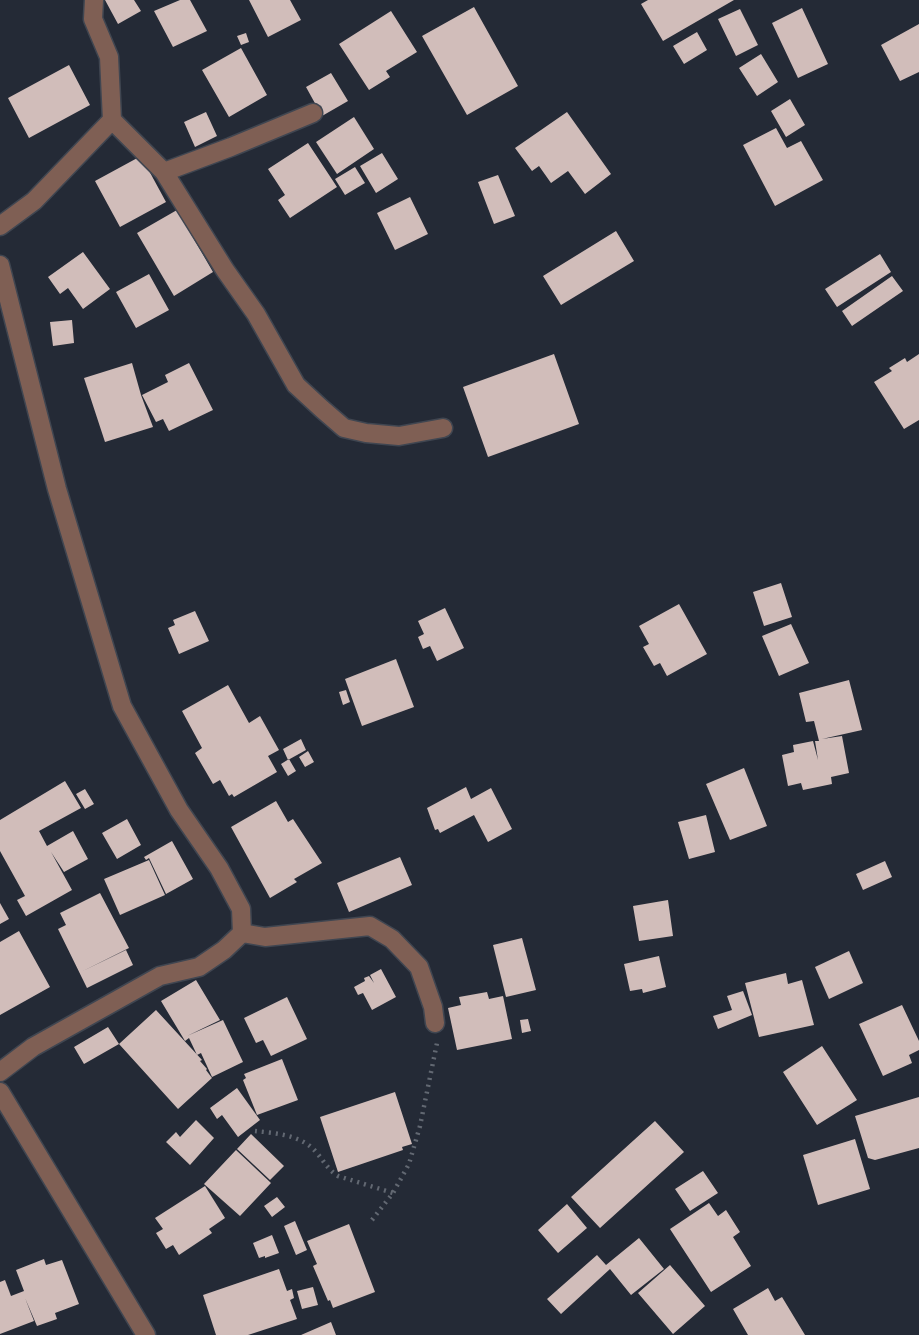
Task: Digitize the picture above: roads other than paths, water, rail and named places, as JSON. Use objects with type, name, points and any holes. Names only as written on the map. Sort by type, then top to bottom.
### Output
[{"type":"street","points":[[94,0],[93,19],[109,57],[112,120],[164,172],[256,314],[296,385],[344,428],[387,436],[443,428]]},
{"type":"street","points":[[164,172],[313,113]]},
{"type":"street","points":[[0,226],[34,201],[112,120]]},
{"type":"street","points":[[0,265],[57,489],[122,706],[179,810],[219,868],[241,909],[243,933]]},
{"type":"street","points":[[243,933],[265,937],[370,926],[392,939],[419,967],[436,1023]]},
{"type":"street","points":[[0,1072],[33,1047],[160,976],[199,967],[243,933]]},
{"type":"street","points":[[0,1092],[146,1335]]}]
